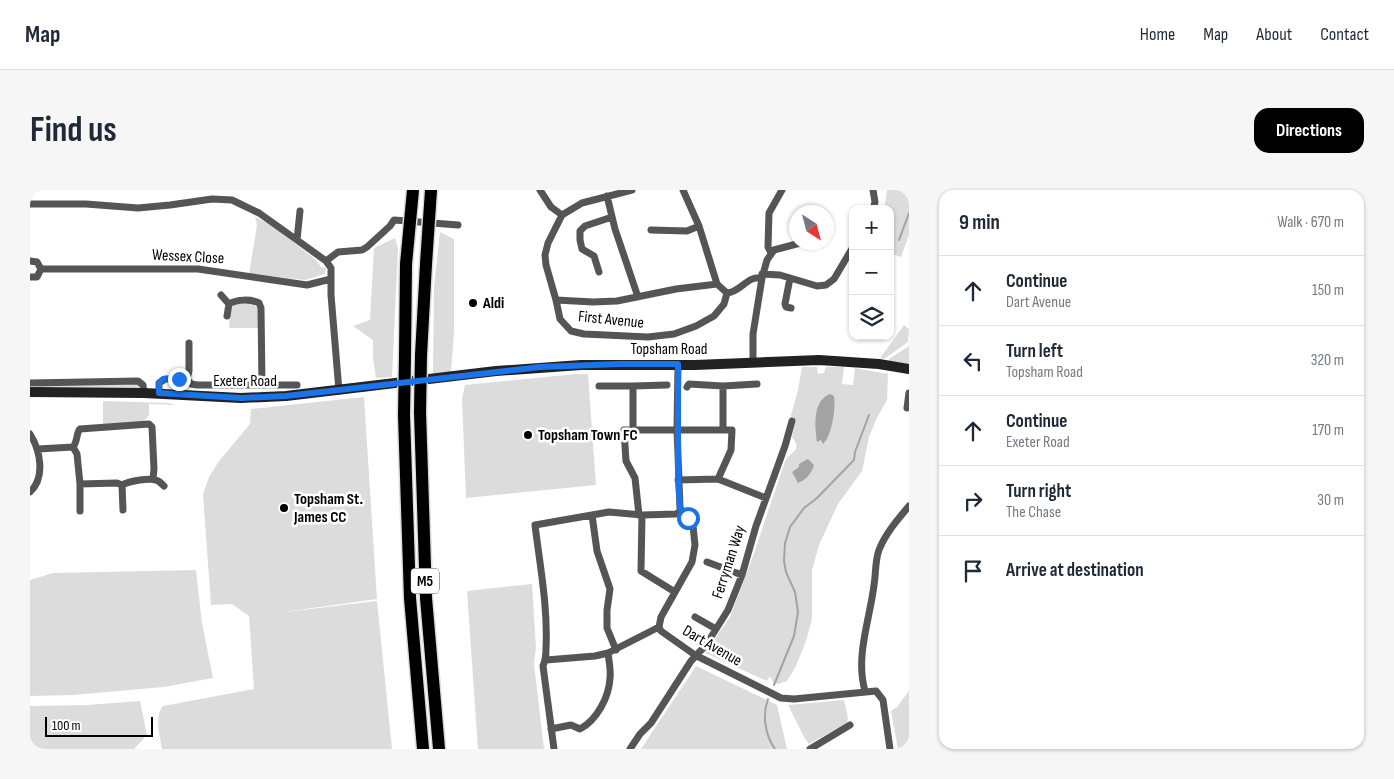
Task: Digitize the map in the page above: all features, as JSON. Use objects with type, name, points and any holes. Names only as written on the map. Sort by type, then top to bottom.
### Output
[{"type":"highway","name":"M5","points":[[413,190],[406,264],[404,415],[410,598],[423,749]]},
{"type":"highway","name":"M5","points":[[431,190],[421,355],[420,412],[426,598],[439,749]]},
{"type":"street","points":[[540,190],[552,207],[562,214],[582,203],[632,190]]},
{"type":"street","points":[[683,190],[699,226],[718,284],[727,293],[735,291],[753,278],[762,276],[790,278],[817,286],[826,285],[834,279],[851,250]]},
{"type":"street","points":[[771,253],[768,247],[769,213],[782,190]]},
{"type":"street","points":[[873,190],[875,205]]},
{"type":"street","points":[[607,196],[638,297]]},
{"type":"street","points":[[30,204],[86,204],[138,208],[212,199],[232,200],[259,213],[326,261],[331,268],[331,295],[339,391]]},
{"type":"street","points":[[297,240],[300,211]]},
{"type":"street","name":"First Avenue","points":[[562,214],[548,243],[545,255],[560,319],[571,331],[606,336],[656,337],[685,331],[705,322],[719,310],[724,304],[727,293]]},
{"type":"street","points":[[599,272],[594,256],[582,249],[580,231],[585,226],[612,217]]},
{"type":"street","points":[[326,261],[338,252],[362,250],[367,247],[394,220],[458,225]]},
{"type":"street","points":[[651,230],[687,232],[699,226]]},
{"type":"street","points":[[753,362],[752,334],[766,260],[771,253],[789,246]]},
{"type":"street","points":[[30,261],[37,262],[41,269],[37,277],[30,278]]},
{"type":"street","name":"Wessex Close","points":[[41,269],[198,269],[308,285],[331,279]]},
{"type":"street","points":[[790,278],[786,307],[791,308]]},
{"type":"street","points":[[556,300],[593,302],[718,284]]},
{"type":"street","points":[[221,295],[228,304],[227,316]]},
{"type":"street","points":[[228,304],[235,300],[259,303],[261,308],[262,385]]},
{"type":"street","points":[[189,343],[187,379],[191,384],[297,385]]},
{"type":"street","name":"Topsham Road","points":[[339,391],[540,367],[834,361],[879,364],[909,369]]},
{"type":"street","name":"Dart Avenue","points":[[678,364],[678,480],[681,511],[693,526],[695,545],[692,562],[661,617],[659,627],[665,635],[695,655],[781,698],[794,699],[865,691]]},
{"type":"street","points":[[159,393],[159,383],[163,379],[187,379]]},
{"type":"street","points":[[30,382],[138,381],[143,385],[144,393]]},
{"type":"street","points":[[687,387],[689,384],[723,386],[757,384]]},
{"type":"street","points":[[599,386],[667,385]]},
{"type":"street","points":[[633,386],[633,429]]},
{"type":"street","points":[[723,386],[723,429]]},
{"type":"street","name":"Exeter Road","points":[[30,392],[159,393],[241,398],[339,391]]},
{"type":"street","points":[[907,408],[909,393]]},
{"type":"street","name":"Ferryman Way","points":[[630,749],[640,734],[651,723],[669,692],[695,655],[706,645],[728,610],[742,575],[753,534],[785,446],[792,421]]},
{"type":"street","points":[[38,449],[73,447],[77,443],[80,428],[149,424],[152,427],[153,479]]},
{"type":"street","points":[[675,592],[641,571],[641,515],[635,478],[626,461],[624,430],[732,430],[732,442],[718,479]]},
{"type":"street","points":[[30,434],[38,449],[39,471],[38,481],[30,492]]},
{"type":"street","points":[[73,447],[77,454],[80,511]]},
{"type":"street","points":[[122,485],[128,481],[153,479],[164,486]]},
{"type":"street","points":[[678,480],[718,479],[766,498]]},
{"type":"street","points":[[80,484],[117,483],[122,485]]},
{"type":"street","points":[[122,485],[123,510]]},
{"type":"street","points":[[890,749],[883,700],[876,691],[865,691],[862,681],[863,639],[870,614],[878,551],[889,532],[909,506]]},
{"type":"street","points":[[554,749],[543,666],[546,660],[547,639],[542,568],[535,526],[609,512],[641,515],[676,514],[681,511]]},
{"type":"street","points":[[592,515],[597,551],[610,589],[607,628],[616,650]]},
{"type":"street","points":[[707,562],[742,575]]},
{"type":"street","points":[[695,617],[716,629]]},
{"type":"street","points":[[546,660],[608,654],[659,627]]},
{"type":"street","points":[[551,729],[571,726],[580,729],[593,720],[602,704],[611,677],[608,654]]},
{"type":"street","points":[[805,742],[810,749],[850,725]]},
{"type":"shaded area","points":[[887,190],[909,190],[909,235],[901,257],[894,254],[894,205],[885,205]]},
{"type":"shaded area","points":[[255,217],[272,225],[316,260],[321,267],[326,268],[325,274],[305,280],[249,274],[257,225]]},
{"type":"shaded area","points":[[440,232],[454,239],[454,333],[451,372],[433,373],[434,287]]},
{"type":"shaded area","points":[[395,238],[398,249],[392,377],[376,378],[373,340],[353,326],[370,320],[374,248]]},
{"type":"shaded area","points":[[236,303],[252,303],[258,309],[258,328],[229,328],[230,310]]},
{"type":"shaded area","points":[[904,325],[909,329],[908,342],[884,359],[880,358],[894,340]]},
{"type":"shaded area","points":[[909,346],[909,366],[889,361],[889,359]]},
{"type":"shaded area","points":[[802,367],[817,367],[818,374],[824,373],[826,367],[844,367],[842,384],[853,385],[855,368],[888,374],[887,400],[869,437],[862,471],[838,504],[819,545],[812,570],[812,619],[806,641],[796,666],[787,681],[777,684],[773,682],[770,676],[767,681],[705,653],[730,617],[785,461],[796,448],[792,437],[796,420],[790,419]]},
{"type":"shaded area","name":"Topsham Town FC","points":[[588,374],[596,485],[466,498],[462,399],[465,385]]},
{"type":"shaded area","points":[[138,384],[139,389],[37,388],[37,385]]},
{"type":"shaded area","points":[[830,394],[834,396],[834,414],[829,435],[823,444],[821,440],[817,442],[816,415],[820,402]]},
{"type":"shaded area","points":[[364,397],[377,599],[277,613],[377,601],[392,749],[162,749],[158,721],[163,706],[254,689],[249,616],[232,604],[211,605],[203,494],[209,477],[219,461],[250,424],[251,409]]},
{"type":"shaded area","points":[[103,401],[168,403],[177,405],[149,404],[149,415],[143,422],[103,424]]},
{"type":"shaded area","points":[[808,459],[814,465],[813,468],[806,478],[798,483],[792,472],[799,467],[799,464]]},
{"type":"shaded area","points":[[196,570],[202,623],[213,678],[164,687],[73,695],[30,696],[30,580],[53,573]]},
{"type":"shaded area","points":[[532,584],[536,647],[534,664],[544,749],[478,749],[467,591]]},
{"type":"shaded area","points":[[696,666],[777,705],[787,749],[641,749]]},
{"type":"shaded area","points":[[909,691],[909,749],[898,749],[891,711],[897,707]]},
{"type":"shaded area","points":[[844,700],[848,718],[847,723],[809,744],[788,705]]},
{"type":"shaded area","points":[[140,701],[147,735],[134,749],[30,749],[30,706],[88,705]]},
{"type":"waterway","points":[[899,240],[909,213]]},
{"type":"waterway","points":[[774,685],[794,636],[798,612],[795,592],[786,572],[784,561],[785,543],[790,527],[804,508],[817,498],[854,460],[855,452],[869,415]]},
{"type":"waterway","points":[[768,699],[765,718],[769,738],[775,749]]},
{"type":"place","name":"Aldi","points":[[473,303]]},
{"type":"place","name":"Topsham Town FC","points":[[528,435]]},
{"type":"place","name":"Topsham St. James CC","points":[[284,508]]},
{"type":"route","points":[[179,379],[163,379],[159,383],[159,393],[241,398],[286,396],[540,367],[581,364],[678,364],[678,480],[680,508],[688,518]]}]
